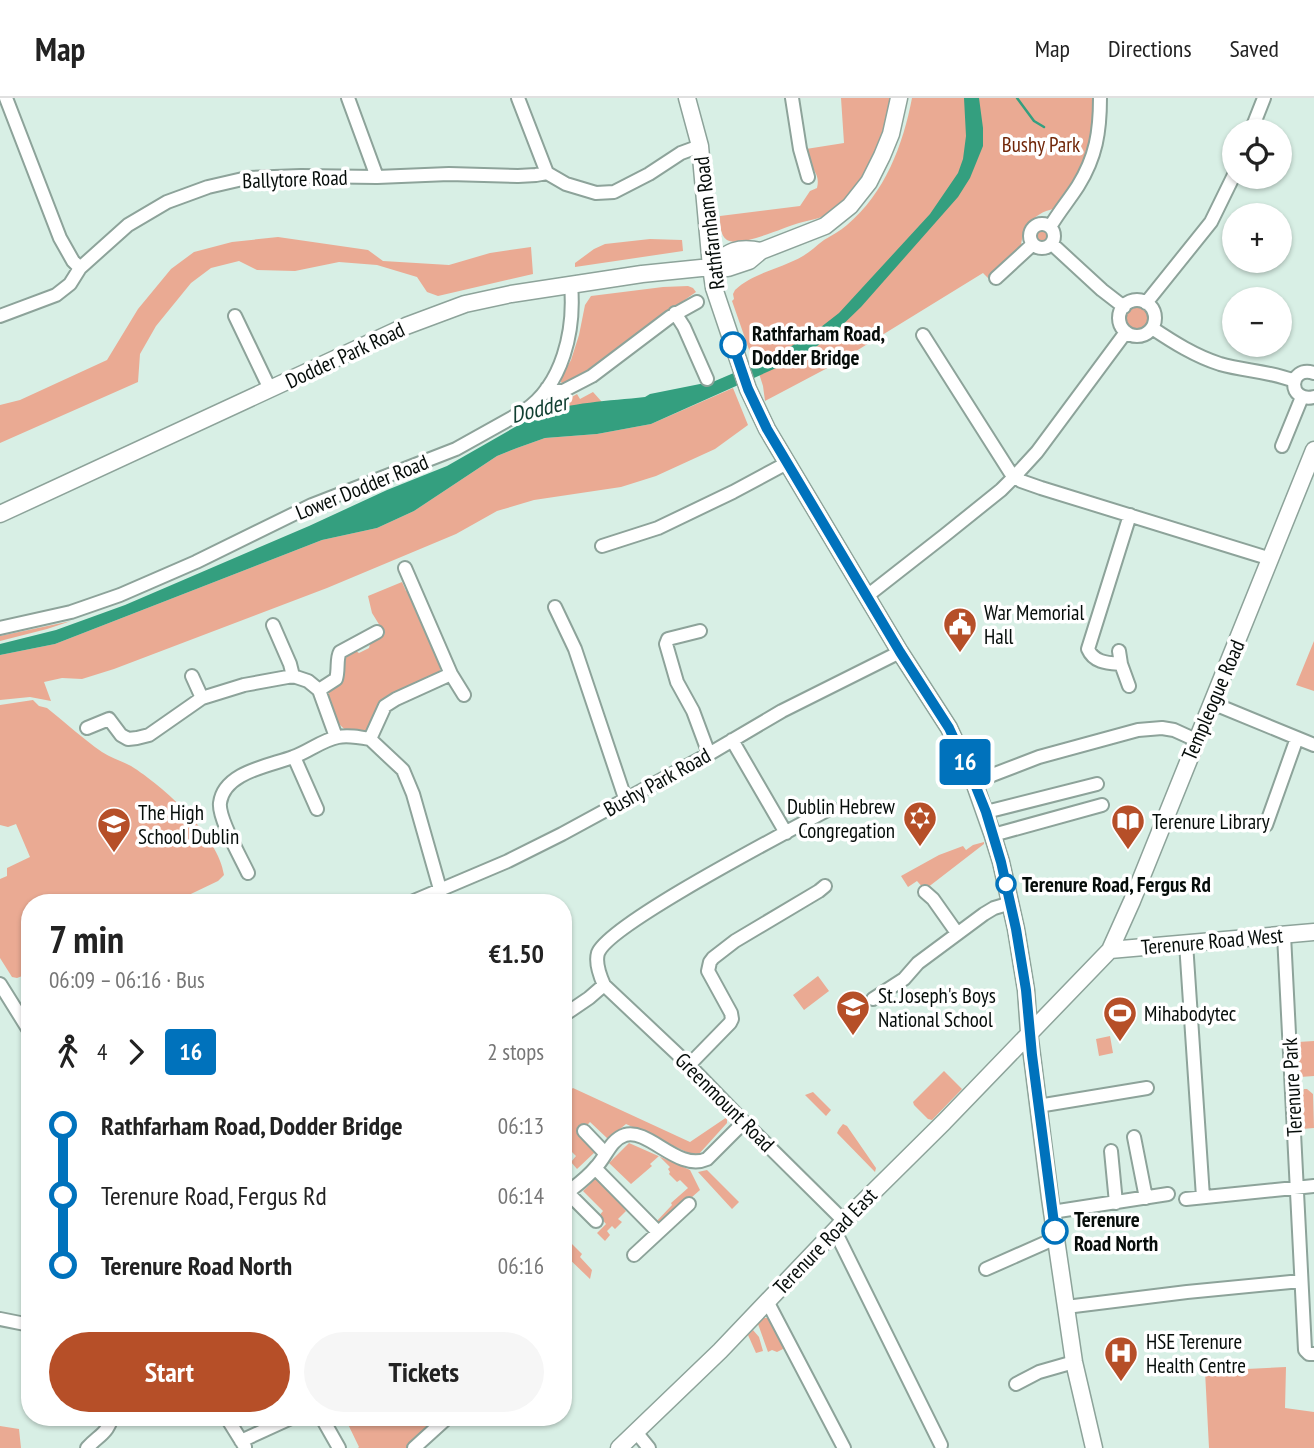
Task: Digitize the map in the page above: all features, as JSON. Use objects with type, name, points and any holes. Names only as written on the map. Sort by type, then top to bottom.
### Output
[{"type":"main road","name":"Rathfarnham Road","points":[[687,98],[700,146],[716,295],[748,389],[787,463],[900,652],[949,728],[974,782],[986,812],[1011,903],[1026,990],[1029,1032]]},
{"type":"main road","points":[[711,267],[730,252],[745,248],[761,251],[825,226],[842,213],[857,199],[869,182],[887,145],[899,98]]},
{"type":"main road","name":"Dodder Park Road","points":[[0,514],[406,326],[451,308],[499,296],[642,274],[711,267]]},
{"type":"main road","name":"Templeogue Road","points":[[1110,950],[1314,450]]},
{"type":"main road","name":"Terenure Road West","points":[[1110,950],[1314,932]]},
{"type":"main road","name":"Terenure Road East","points":[[619,1448],[706,1365],[1110,950]]},
{"type":"main road","points":[[1026,990],[1038,1001],[1054,1006]]},
{"type":"main road","points":[[1029,1032],[1074,1362],[1094,1448]]},
{"type":"street","points":[[6,98],[60,238],[80,268]]},
{"type":"street","points":[[348,98],[377,177]]},
{"type":"street","points":[[518,98],[547,173],[566,184],[596,193],[614,192],[681,153],[700,146]]},
{"type":"street","points":[[792,98],[800,149],[808,177]]},
{"type":"street","points":[[1050,227],[1079,185],[1090,163],[1099,132],[1100,98]]},
{"type":"street","points":[[1256,119],[1264,98]]},
{"type":"street","name":"Ballytore Road","points":[[0,316],[56,296],[70,285],[80,268],[128,225],[167,202],[208,187],[247,178],[449,174],[536,176],[547,173]]},
{"type":"street","points":[[1146,303],[1210,222],[1227,189]]},
{"type":"street","points":[[1041,224],[1050,227],[1054,237],[1052,244],[1042,248],[1033,244],[1030,237],[1035,227],[1041,224]]},
{"type":"street","points":[[996,278],[1033,244]]},
{"type":"street","points":[[1052,244],[1124,307]]},
{"type":"street","points":[[571,285],[572,316],[566,348],[547,388],[556,391],[563,391],[593,376],[675,313],[697,302]]},
{"type":"street","points":[[1132,301],[1146,303],[1154,312],[1152,328],[1136,336],[1126,331],[1119,317],[1124,307],[1132,301]]},
{"type":"street","points":[[675,313],[684,327],[706,379]]},
{"type":"street","points":[[235,316],[270,389]]},
{"type":"street","points":[[1152,328],[1189,351],[1220,364],[1279,374],[1294,381]]},
{"type":"street","points":[[867,596],[1015,476],[1037,452],[1126,331]]},
{"type":"street","points":[[923,335],[1000,457],[1015,476],[1041,488],[1270,559]]},
{"type":"street","points":[[1282,446],[1308,397],[1296,392],[1294,381],[1299,374],[1313,370]]},
{"type":"street","name":"Lower Dodder Road","points":[[0,628],[91,606],[196,562],[312,505],[456,449],[533,405],[547,388]]},
{"type":"street","points":[[602,545],[658,528],[787,463]]},
{"type":"street","points":[[1129,686],[1120,658],[1106,663],[1096,660],[1088,649],[1130,514]]},
{"type":"street","points":[[405,568],[451,674],[464,695]]},
{"type":"street","points":[[555,607],[575,649],[625,798]]},
{"type":"street","points":[[273,625],[293,676]]},
{"type":"street","points":[[700,631],[668,639],[666,644],[677,682],[693,711],[709,754]]},
{"type":"street","points":[[319,690],[336,679],[340,652],[377,632]]},
{"type":"street","name":"Bushy Park Road","points":[[429,894],[508,860],[709,754],[782,711],[900,652]]},
{"type":"street","points":[[370,739],[385,706],[451,674]]},
{"type":"street","points":[[192,676],[202,698]]},
{"type":"street","points":[[87,728],[109,719],[121,735],[128,739],[149,735],[202,698],[244,685],[293,676],[308,681],[319,690],[336,737]]},
{"type":"street","points":[[1212,703],[1314,745]]},
{"type":"street","points":[[974,782],[1039,757],[1138,730],[1174,730],[1196,740]]},
{"type":"street","points":[[248,873],[214,806],[223,792],[246,773],[295,757],[336,737],[353,736],[370,739],[403,770],[413,794],[440,889]]},
{"type":"street","points":[[1266,825],[1297,738]]},
{"type":"street","points":[[732,740],[786,833]]},
{"type":"street","points":[[295,757],[317,809]]},
{"type":"street","points":[[986,812],[1097,784]]},
{"type":"street","points":[[993,835],[1102,805]]},
{"type":"street","points":[[572,1010],[604,985],[598,954],[603,946],[624,928],[711,874],[831,808]]},
{"type":"street","points":[[689,1065],[732,1018],[708,971],[713,958],[735,941],[825,886]]},
{"type":"street","points":[[925,892],[957,933]]},
{"type":"street","points":[[873,999],[904,979],[918,963],[984,914],[1011,903]]},
{"type":"street","name":"Terenure Park","points":[[1284,935],[1305,1287],[1305,1350],[1309,1354],[1314,1353]]},
{"type":"street","points":[[1186,943],[1203,1197]]},
{"type":"street","points":[[0,984],[21,1018]]},
{"type":"street","name":"Greenmount Road","points":[[604,985],[689,1065],[840,1226],[942,1445]]},
{"type":"street","points":[[1038,1106],[1147,1088]]},
{"type":"street","points":[[572,1186],[595,1168],[622,1136],[636,1135],[693,1162],[707,1158],[744,1122]]},
{"type":"street","points":[[584,1131],[605,1153]]},
{"type":"street","points":[[1134,1138],[1146,1198]]},
{"type":"street","points":[[1111,1151],[1116,1203]]},
{"type":"street","points":[[595,1168],[659,1232]]},
{"type":"street","points":[[1186,1199],[1314,1186]]},
{"type":"street","points":[[1052,1212],[1168,1194]]},
{"type":"street","points":[[572,1198],[596,1221]]},
{"type":"street","points":[[634,1255],[689,1204]]},
{"type":"street","points":[[986,1269],[1056,1238]]},
{"type":"street","points":[[1066,1307],[1186,1292],[1305,1287]]},
{"type":"street","points":[[767,1301],[844,1448]]},
{"type":"street","points":[[0,1319],[21,1323]]},
{"type":"street","points":[[1016,1384],[1039,1372],[1074,1362]]},
{"type":"street","points":[[87,1448],[107,1432],[109,1426]]},
{"type":"street","points":[[232,1426],[243,1445],[277,1426]]},
{"type":"street","points":[[327,1426],[339,1448]]},
{"type":"street","points":[[414,1448],[438,1426]]},
{"type":"street","points":[[636,1432],[649,1448]]},
{"type":"green space","points":[[841,98],[891,98],[875,152],[854,188],[836,207],[819,218],[752,239],[733,242],[727,240],[720,226],[720,216],[800,206],[810,191],[817,188],[817,177],[806,149],[844,143]]},
{"type":"green space","name":"Bushy Park","points":[[912,98],[1094,98],[1092,138],[1074,180],[1060,200],[1053,209],[1030,222],[1021,247],[988,278],[983,273],[835,364],[765,401],[755,361],[732,301],[733,294],[751,279],[806,254],[860,212],[882,183],[890,167]]},
{"type":"green space","points":[[1042,227],[1049,230],[1052,237],[1049,244],[1042,247],[1035,244],[1032,237],[1035,230]]},
{"type":"green space","points":[[278,237],[368,250],[383,261],[449,265],[490,253],[531,247],[533,274],[438,296],[427,292],[417,277],[377,265],[339,262],[295,271],[257,270],[239,261],[211,268],[191,283],[156,326],[140,354],[138,382],[0,443],[0,405],[20,400],[107,360],[138,309],[171,269],[194,252],[232,242]]},
{"type":"green space","points":[[650,239],[682,240],[683,251],[575,267],[575,263],[605,244]]},
{"type":"green space","points":[[688,286],[696,292],[602,365],[563,385],[561,378],[571,360],[585,305],[591,296]]},
{"type":"green space","points":[[1138,306],[1147,309],[1150,318],[1147,327],[1138,330],[1129,327],[1126,318],[1129,309]]},
{"type":"green space","points":[[733,388],[748,425],[715,449],[656,476],[621,487],[534,500],[497,511],[456,534],[327,588],[114,669],[82,679],[62,678],[44,682],[51,701],[30,697],[0,700],[0,655],[55,644],[322,540],[377,528],[414,511],[497,456],[517,448],[545,438],[597,434],[651,424]]},
{"type":"green space","points":[[593,392],[602,402],[549,410],[577,394],[580,399]]},
{"type":"green space","points":[[402,582],[406,591],[410,591],[441,665],[439,674],[388,698],[367,730],[350,731],[343,728],[334,715],[328,690],[342,676],[344,655],[354,650],[359,653],[369,648],[371,640],[385,634],[372,613],[368,596]]},
{"type":"green space","points":[[71,621],[47,629],[0,641],[0,636]]},
{"type":"green space","points":[[1314,641],[1314,691],[1296,685]]},
{"type":"green space","name":"The High School Dublin","points":[[33,700],[102,752],[144,775],[188,813],[201,829],[220,860],[224,875],[218,881],[191,894],[21,894],[21,976],[12,977],[0,958],[0,879],[7,876],[7,868],[30,857],[16,824],[8,827],[0,825],[0,705]]},
{"type":"green space","points":[[984,842],[927,888],[924,889],[917,881],[908,887],[901,876],[939,855],[963,846],[966,850]]},
{"type":"green space","points":[[818,976],[829,991],[804,1010],[793,995]]},
{"type":"green space","points":[[1110,1036],[1113,1053],[1099,1056],[1096,1039]]},
{"type":"green space","points":[[1314,1041],[1314,1076],[1300,1077],[1298,1042]]},
{"type":"green space","points":[[944,1071],[962,1089],[932,1120],[928,1119],[913,1102]]},
{"type":"green space","points":[[572,1089],[690,1142],[727,1117],[727,1123],[698,1155],[693,1155],[626,1124],[608,1139],[590,1122],[578,1135],[595,1152],[577,1169],[572,1163],[576,1156],[572,1152]]},
{"type":"green space","points":[[1304,1089],[1313,1094],[1314,1128],[1302,1129],[1301,1099]]},
{"type":"green space","points":[[813,1092],[831,1110],[826,1116],[805,1095]]},
{"type":"green space","points":[[843,1124],[876,1168],[875,1172],[837,1133]]},
{"type":"green space","points":[[629,1143],[659,1156],[650,1164],[652,1166],[631,1184],[609,1163]]},
{"type":"green space","points":[[660,1156],[690,1170],[700,1190],[658,1227],[655,1223],[688,1188],[669,1174],[670,1167]]},
{"type":"green space","points":[[707,1170],[739,1202],[732,1209],[698,1172]]},
{"type":"green space","points":[[597,1177],[624,1204],[622,1206],[626,1211],[618,1219],[622,1222],[615,1229],[612,1226],[607,1231],[610,1235],[605,1241],[597,1233],[606,1224],[599,1216],[603,1211],[583,1191]]},
{"type":"green space","points":[[572,1244],[592,1270],[590,1279],[572,1262]]},
{"type":"green space","points":[[764,1318],[770,1318],[784,1345],[783,1349],[777,1352],[768,1352],[758,1324]]},
{"type":"green space","points":[[753,1330],[759,1337],[763,1351],[756,1353],[748,1335]]},
{"type":"green space","points":[[1286,1367],[1285,1408],[1314,1412],[1314,1448],[1209,1448],[1205,1371]]},
{"type":"green space","points":[[0,1426],[19,1429],[21,1448],[0,1448]]},
{"type":"green space","points":[[349,1426],[431,1426],[407,1448],[359,1447]]},
{"type":"shaded area","points":[[964,98],[979,98],[983,128],[983,146],[970,178],[958,197],[861,307],[831,336],[803,356],[651,424],[597,434],[545,438],[517,448],[497,456],[414,511],[377,528],[322,540],[55,644],[0,655],[0,644],[56,630],[125,605],[447,466],[536,415],[576,405],[645,397],[715,381],[778,354],[812,334],[839,313],[930,214],[958,173],[963,159],[966,136]]},
{"type":"waterway","points":[[1017,98],[1034,121],[1044,127]]},
{"type":"bus line","name":"16","points":[[733,345],[748,389],[767,429],[900,652],[949,728],[986,812],[1001,862],[1016,929],[1026,990],[1055,1231]]},
{"type":"place","name":"Rathfarham Road, Dodder Bridge","points":[[733,345]]},
{"type":"place","name":"War Memorial Hall","points":[[960,654]]},
{"type":"place","name":"Dublin Hebrew Congregation","points":[[920,848]]},
{"type":"place","name":"Terenure Library","points":[[1128,851]]},
{"type":"place","name":"The High School Dublin","points":[[114,854]]},
{"type":"place","name":"Terenure Road, Fergus Rd","points":[[1006,884]]},
{"type":"place","name":"St. Joseph's Boys National School","points":[[853,1037]]},
{"type":"place","name":"Mihabodytec","points":[[1120,1043]]},
{"type":"place","name":"Terenure Road North","points":[[1055,1231]]},
{"type":"place","name":"HSE Terenure Health Centre","points":[[1121,1383]]},
{"type":"water label","name":"Dodder","points":[[539,408]]}]
